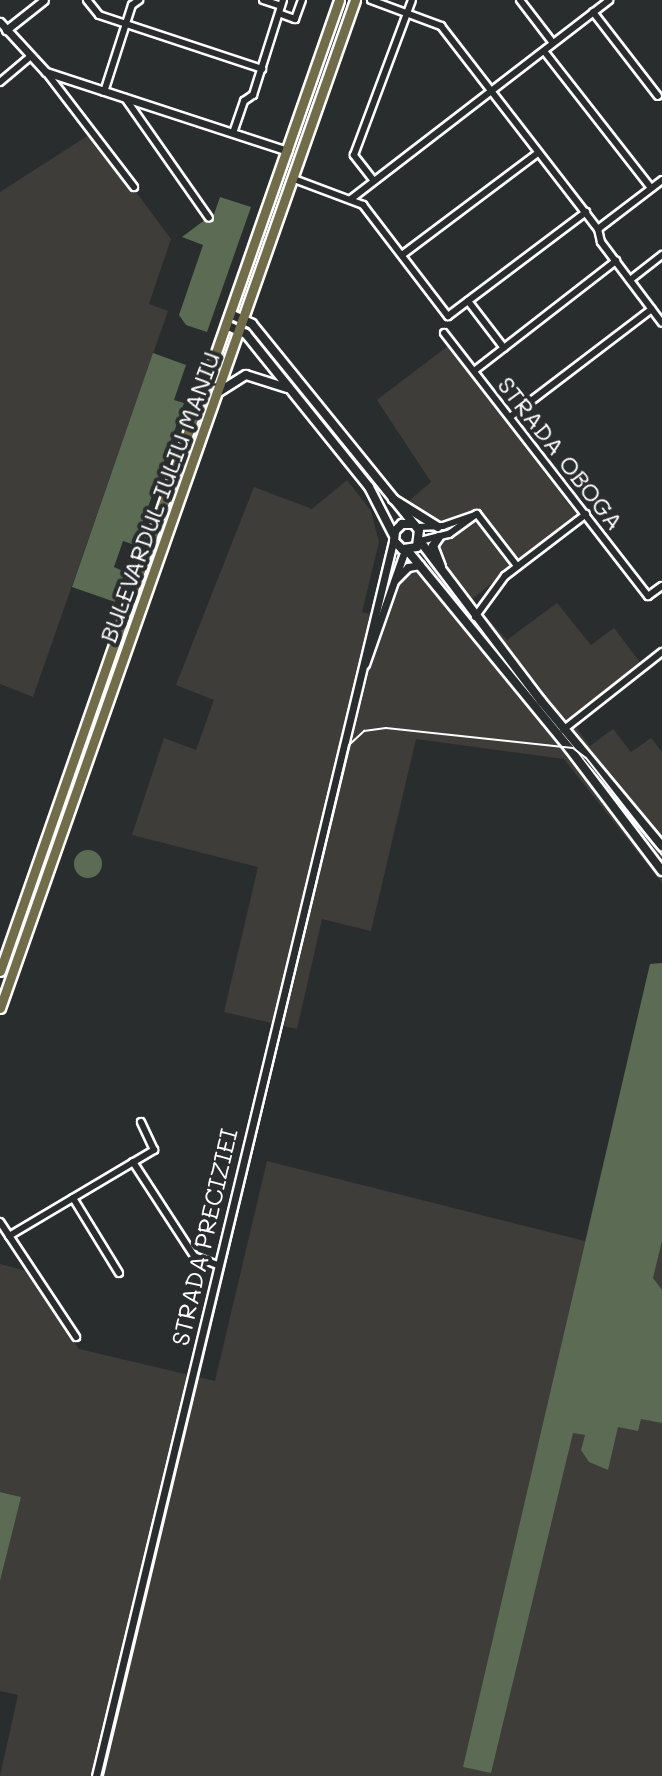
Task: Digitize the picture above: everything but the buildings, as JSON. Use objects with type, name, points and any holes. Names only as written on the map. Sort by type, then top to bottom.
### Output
[{"type":"main road","name":"BULEVARDUL IULIU MANIU","points":[[0,971],[339,0]]},
{"type":"main road","name":"BULEVARDUL IULIU MANIU","points":[[0,1008],[215,395],[246,319],[355,0]]},
{"type":"main road","points":[[230,314],[246,319],[385,494],[415,526],[420,541],[475,617],[563,730],[601,767],[662,846]]},
{"type":"main road","points":[[226,325],[241,330],[292,390],[378,498],[394,536],[423,565],[662,871]]},
{"type":"main road","points":[[215,395],[246,375],[292,390]]},
{"type":"main road","points":[[385,494],[439,532],[434,550],[448,582]]},
{"type":"main road","points":[[394,536],[402,524],[415,526]]},
{"type":"main road","points":[[406,550],[420,541]]},
{"type":"street","points":[[6,30],[44,0]]},
{"type":"street","points":[[87,0],[99,15],[262,69]]},
{"type":"street","points":[[104,92],[126,24],[139,0]]},
{"type":"street","points":[[263,0],[282,7],[295,19],[302,0]]},
{"type":"street","points":[[371,0],[441,26],[586,212],[598,229],[601,242],[662,323]]},
{"type":"street","points":[[374,181],[354,155],[412,0]]},
{"type":"street","points":[[520,0],[553,43]]},
{"type":"street","points":[[351,199],[609,0]]},
{"type":"street","points":[[233,133],[262,69],[282,7]]},
{"type":"street","points":[[593,12],[658,96]]},
{"type":"street","points":[[0,22],[29,58],[46,72],[134,187]]},
{"type":"street","points":[[544,51],[651,188]]},
{"type":"street","points":[[0,82],[29,58]]},
{"type":"street","points":[[46,72],[287,151]]},
{"type":"street","points":[[125,98],[209,218]]},
{"type":"street","points":[[402,255],[538,153]]},
{"type":"street","points":[[294,179],[366,207],[444,314],[468,301],[586,212]]},
{"type":"street","points":[[598,229],[662,180]]},
{"type":"street","points":[[630,280],[662,255]]},
{"type":"street","points":[[474,371],[616,261]]},
{"type":"street","points":[[468,301],[504,348]]},
{"type":"street","points":[[510,417],[652,309]]},
{"type":"street","name":"STRADA OBOGA","points":[[444,333],[648,596],[662,586]]},
{"type":"street","points":[[420,541],[477,514],[517,566]]},
{"type":"street","points":[[475,617],[517,566],[586,514]]},
{"type":"street","points":[[415,526],[439,532]]},
{"type":"street","name":"STRADA PRECIZIEI","points":[[96,1776],[350,708],[394,536]]},
{"type":"street","name":"STRADA PRECIZIEI","points":[[363,664],[406,550]]},
{"type":"street","points":[[391,585],[408,567],[423,565]]},
{"type":"street","points":[[563,730],[662,652]]},
{"type":"street","points":[[9,1236],[155,1148],[141,1122]]},
{"type":"street","points":[[133,1162],[191,1253],[218,1265]]},
{"type":"street","points":[[73,1198],[119,1273]]},
{"type":"street","points":[[0,1222],[76,1337]]},
{"type":"shaded area","points":[[92,133],[171,239],[149,304],[168,311],[33,697],[0,684],[0,192]]},
{"type":"shaded area","points":[[448,346],[576,514],[471,600],[507,640],[557,603],[591,645],[614,628],[642,665],[571,721],[590,746],[613,729],[631,752],[651,738],[662,752],[662,883],[564,759],[416,739],[371,931],[322,919],[297,1029],[224,1012],[258,867],[132,835],[164,738],[196,750],[214,700],[176,685],[254,487],[312,509],[347,480],[371,511],[379,542],[362,612],[384,618],[404,574],[440,546],[409,501],[431,482],[377,400]]},
{"type":"shaded area","points":[[662,963],[662,1776],[0,1776],[18,1695],[0,1691],[0,1581],[20,1497],[0,1492],[0,1264],[26,1271],[79,1349],[215,1381],[267,1161],[585,1241],[650,964]]},
{"type":"green space","points":[[220,197],[251,207],[207,332],[186,325],[179,315],[203,245],[182,237],[206,219],[211,223]]},
{"type":"green space","points":[[153,353],[186,365],[174,400],[184,403],[135,545],[123,541],[114,567],[125,572],[115,602],[72,587]]},
{"type":"green space","points":[[88,850],[98,854],[102,864],[98,874],[88,878],[78,874],[74,864],[78,854]]},
{"type":"green space","points":[[662,963],[662,1241],[653,1278],[662,1290],[662,1423],[641,1419],[638,1431],[618,1427],[608,1470],[589,1462],[581,1450],[585,1435],[573,1433],[491,1773],[463,1767],[650,964]]},
{"type":"green space","points":[[0,1492],[21,1497],[0,1581]]},
{"type":"tram line","points":[[103,1776],[349,745],[364,731],[386,728],[573,748],[586,758],[662,855]]}]
